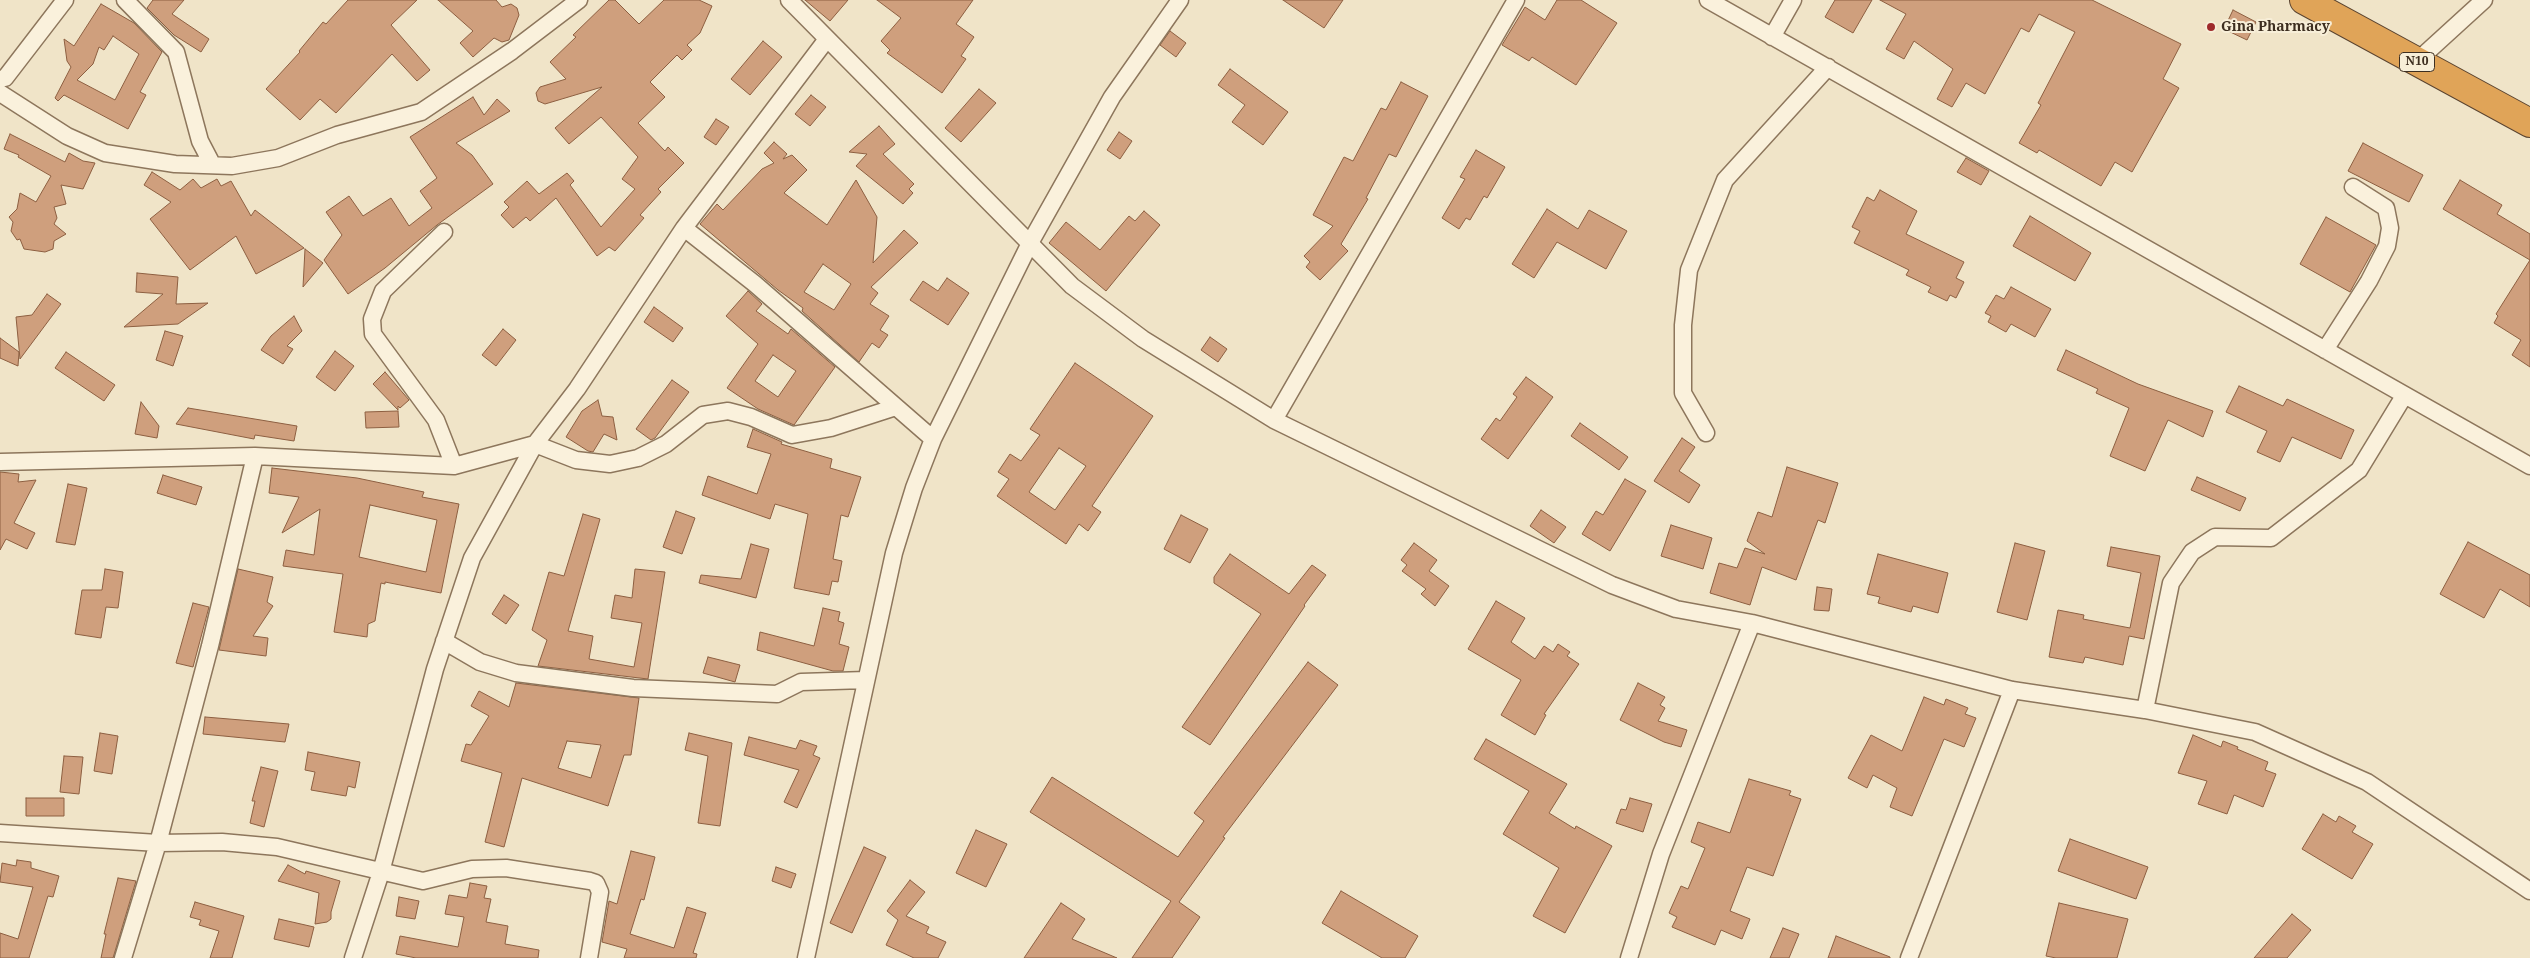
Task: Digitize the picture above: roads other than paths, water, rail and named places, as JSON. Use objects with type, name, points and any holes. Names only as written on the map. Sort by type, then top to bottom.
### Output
[{"type":"highway","name":"N10","points":[[2304,0],[2530,123]]},
{"type":"street","points":[[0,79],[4,78],[65,0]]},
{"type":"street","points":[[125,0],[176,52],[200,141],[212,164]]},
{"type":"street","points":[[0,93],[66,136],[105,153],[175,164],[232,166],[278,158],[337,135],[421,112],[512,51],[579,0]]},
{"type":"street","points":[[789,0],[1072,286],[1143,339],[1274,420],[1612,585],[1676,609],[1752,624],[2012,690],[2145,710],[2255,732],[2367,782],[2530,891]]},
{"type":"street","points":[[806,958],[894,553],[914,488],[933,439],[1030,243],[1112,97],[1180,0]]},
{"type":"street","points":[[1274,420],[1516,0]]},
{"type":"street","points":[[1708,0],[2530,466]]},
{"type":"street","points":[[1772,37],[1793,0]]},
{"type":"street","points":[[2416,62],[2484,0]]},
{"type":"street","points":[[353,958],[381,872],[444,641],[472,558],[536,444],[577,389],[684,228],[828,39]]},
{"type":"street","points":[[1706,433],[1683,393],[1683,326],[1689,270],[1725,180],[1828,67]]},
{"type":"street","points":[[2325,350],[2369,281],[2387,246],[2390,228],[2386,208],[2352,187]]},
{"type":"street","points":[[684,228],[755,284],[933,439]]},
{"type":"street","points":[[444,232],[383,290],[372,319],[373,334],[436,420],[454,466]]},
{"type":"street","points":[[2145,710],[2171,583],[2192,552],[2214,537],[2271,538],[2359,470],[2404,396]]},
{"type":"street","points":[[0,462],[256,456],[454,466],[536,444],[576,460],[610,464],[638,458],[666,444],[703,415],[728,411],[751,417],[792,434],[806,434],[896,407]]},
{"type":"street","points":[[123,958],[158,843],[210,646],[256,456]]},
{"type":"street","points":[[1630,958],[1660,854],[1752,624]]},
{"type":"street","points":[[444,641],[480,662],[516,673],[633,688],[777,694],[801,682],[866,680]]},
{"type":"street","points":[[1909,958],[2012,690]]},
{"type":"street","points":[[0,833],[158,843],[222,842],[278,846],[423,881],[472,869],[506,868],[590,881],[596,884],[600,892],[589,958]]},
{"type":"place","name":"Gina Pharmacy","points":[[2211,27]]}]
